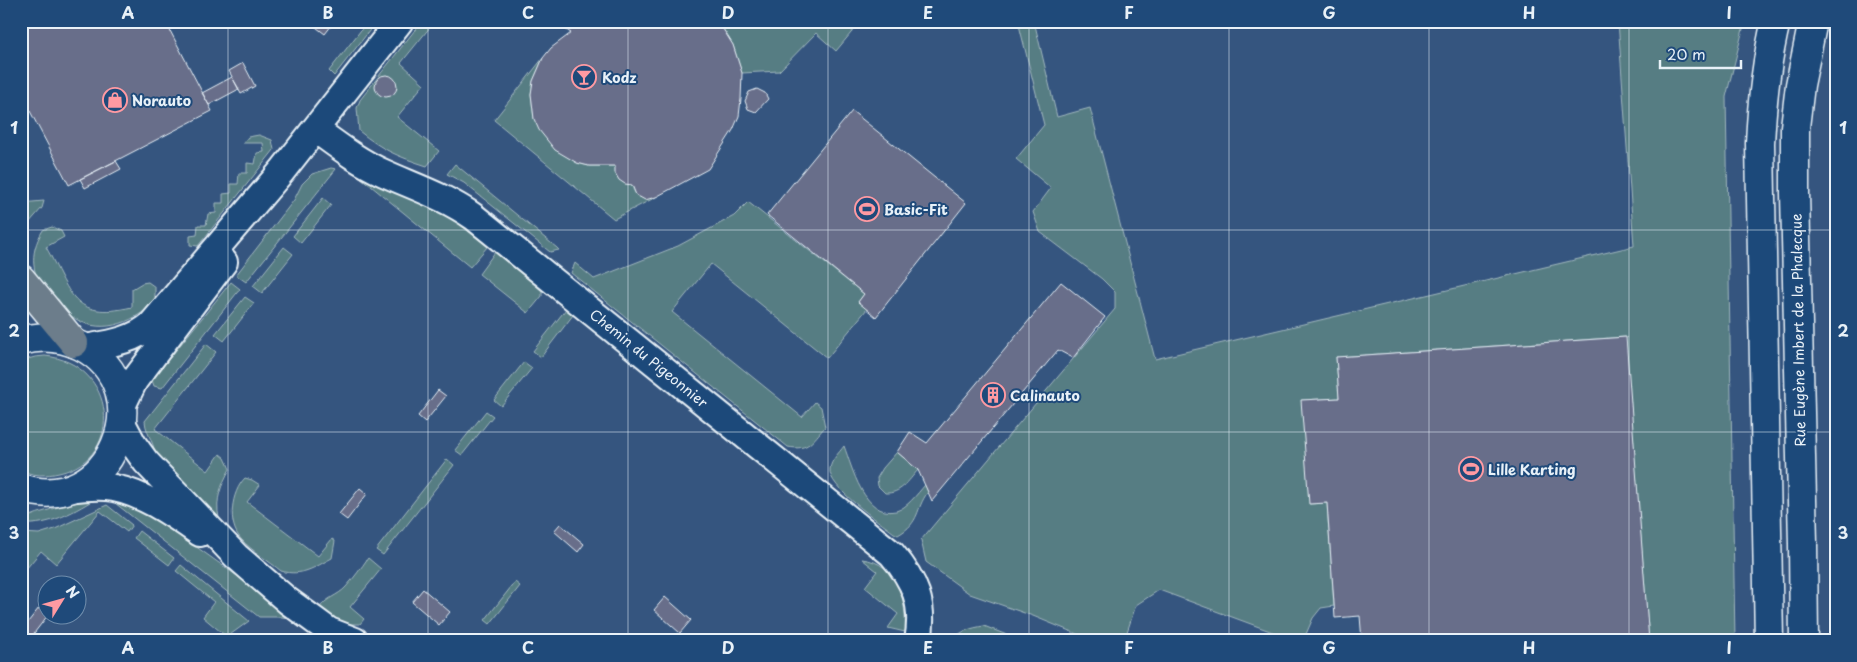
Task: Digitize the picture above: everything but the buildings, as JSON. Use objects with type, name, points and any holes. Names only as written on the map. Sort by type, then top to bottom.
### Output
[{"type":"highway","points":[[21,279],[79,346]]},
{"type":"street","points":[[79,346],[118,342],[147,328],[282,171],[400,21]]},
{"type":"street","points":[[1769,641],[1760,143],[1768,56],[1776,21]]},
{"type":"street","name":"Rue Eugène Imbert de la Phalecque","points":[[1804,641],[1795,127],[1800,85],[1813,21]]},
{"type":"street","name":"Chemin du Pigeonnier","points":[[315,129],[371,166],[460,206],[892,554],[904,568],[917,592],[921,624],[918,641]]},
{"type":"street","points":[[68,489],[90,478],[107,461],[119,439],[122,414],[134,381],[215,275],[282,171]]},
{"type":"street","points":[[21,341],[46,338],[60,339],[79,346],[97,358],[112,376],[119,390],[122,414],[133,444],[146,462],[236,556],[288,601],[329,631],[355,641]]},
{"type":"street","points":[[21,488],[42,492],[94,486],[124,490],[185,523],[236,556]]},
{"type":"green space","points":[[368,21],[377,21],[334,76],[329,71]]},
{"type":"green space","points":[[422,21],[435,21],[401,63],[424,84],[397,117],[439,151],[427,166],[391,152],[359,131],[357,108],[360,100]]},
{"type":"green space","points":[[718,21],[861,21],[836,51],[816,33],[779,71],[742,73],[733,45]]},
{"type":"green space","points":[[1018,21],[1034,21],[1057,117],[1090,108],[1155,359],[1634,246],[1618,21],[1745,21],[1726,97],[1735,641],[1649,641],[1625,337],[1336,357],[1339,398],[1302,400],[1310,504],[1327,503],[1334,606],[1321,608],[1313,618],[1303,641],[1297,641],[1159,590],[1136,605],[1124,641],[1094,641],[1033,616],[970,594],[926,562],[921,540],[1115,309],[1115,292],[1102,279],[1040,232],[1033,212],[1051,188],[1016,159],[1044,125]]},
{"type":"green space","points":[[543,58],[533,81],[531,94],[534,119],[577,163],[589,166],[615,166],[619,179],[624,183],[632,185],[633,190],[638,196],[644,198],[656,197],[614,219],[494,120]]},
{"type":"green space","points":[[259,135],[272,140],[274,150],[198,246],[190,245],[190,236],[197,235],[198,225],[206,225],[208,214],[216,213],[216,203],[223,203],[223,194],[231,193],[231,184],[238,184],[239,173],[247,173],[247,163],[255,164],[257,153],[264,152],[263,143],[243,143],[248,137]]},
{"type":"green space","points":[[455,164],[559,250],[550,252],[464,183],[447,174]]},
{"type":"green space","points":[[331,168],[336,169],[246,282],[236,275],[294,200],[302,184],[312,174]]},
{"type":"green space","points":[[349,168],[366,179],[440,209],[488,246],[470,267]]},
{"type":"green space","points":[[323,198],[331,205],[301,243],[293,236]]},
{"type":"green space","points":[[44,201],[42,208],[21,232],[21,203]]},
{"type":"green space","points":[[748,202],[864,294],[858,302],[867,309],[827,358],[711,264],[672,312],[802,417],[815,402],[821,407],[825,427],[810,444],[801,448],[788,447],[571,273],[575,263],[594,279],[678,246],[734,216]]},
{"type":"green space","points":[[52,227],[61,231],[64,237],[46,247],[68,289],[85,306],[97,310],[132,307],[132,289],[148,282],[155,287],[155,302],[136,316],[114,325],[92,325],[81,322],[70,315],[58,299],[48,298],[35,273],[34,256],[38,239],[43,230]]},
{"type":"green space","points":[[284,247],[293,254],[262,293],[253,286]]},
{"type":"green space","points":[[495,252],[542,291],[542,296],[528,313],[479,274]]},
{"type":"green space","points":[[231,282],[240,289],[162,388],[154,386],[152,380]]},
{"type":"green space","points":[[245,297],[254,303],[224,341],[215,334]]},
{"type":"green space","points":[[566,309],[573,315],[541,357],[533,351]]},
{"type":"green space","points":[[206,344],[216,352],[155,429],[208,471],[220,454],[225,458],[230,469],[220,493],[218,505],[219,518],[217,520],[155,459],[145,421]]},
{"type":"green space","points":[[45,356],[69,362],[87,375],[99,392],[104,412],[103,431],[95,449],[81,464],[59,473],[40,475],[21,470],[21,361]]},
{"type":"green space","points":[[524,362],[532,368],[501,406],[494,400]]},
{"type":"green space","points":[[486,411],[493,416],[462,455],[455,450]]},
{"type":"green space","points":[[844,446],[861,489],[876,507],[885,511],[896,511],[912,500],[925,485],[928,492],[914,520],[911,525],[898,535],[856,504],[845,494],[831,476],[831,466]]},
{"type":"green space","points":[[897,452],[918,470],[900,489],[891,493],[885,493],[878,486],[877,478]]},
{"type":"green space","points":[[447,459],[454,465],[383,555],[376,550]]},
{"type":"green space","points":[[245,478],[260,485],[247,502],[318,556],[332,539],[335,541],[332,558],[314,568],[302,572],[289,573],[281,571],[245,543],[237,533],[234,525],[232,508],[236,491]]},
{"type":"green space","points":[[100,496],[72,512],[53,520],[43,523],[21,524],[21,521],[38,513]]},
{"type":"green space","points":[[118,500],[167,526],[299,620],[282,617],[259,617],[115,503]]},
{"type":"green space","points":[[107,505],[132,525],[127,532],[100,511],[56,564],[41,551],[21,575],[21,533],[39,534],[55,529]]},
{"type":"green space","points":[[139,531],[174,558],[169,565],[134,538]]},
{"type":"green space","points":[[368,558],[381,569],[350,607],[364,619],[360,624],[336,624],[319,609],[325,602],[346,587]]},
{"type":"green space","points":[[862,559],[874,562],[884,568],[898,585],[904,608],[905,632],[888,628],[898,614],[865,587],[877,571]]},
{"type":"green space","points":[[181,565],[249,621],[227,637],[203,617],[214,602],[176,571]]},
{"type":"green space","points":[[515,582],[520,586],[490,624],[485,620]]},
{"type":"green space","points":[[984,626],[1022,641],[951,641],[966,630]]},
{"type":"place","name":"Kodz","points":[[584,77]]},
{"type":"place","name":"Norauto","points":[[115,100]]},
{"type":"place","name":"Basic-Fit","points":[[867,209]]},
{"type":"place","name":"Calinauto","points":[[993,395]]},
{"type":"place","name":"Lille Karting","points":[[1471,469]]}]
